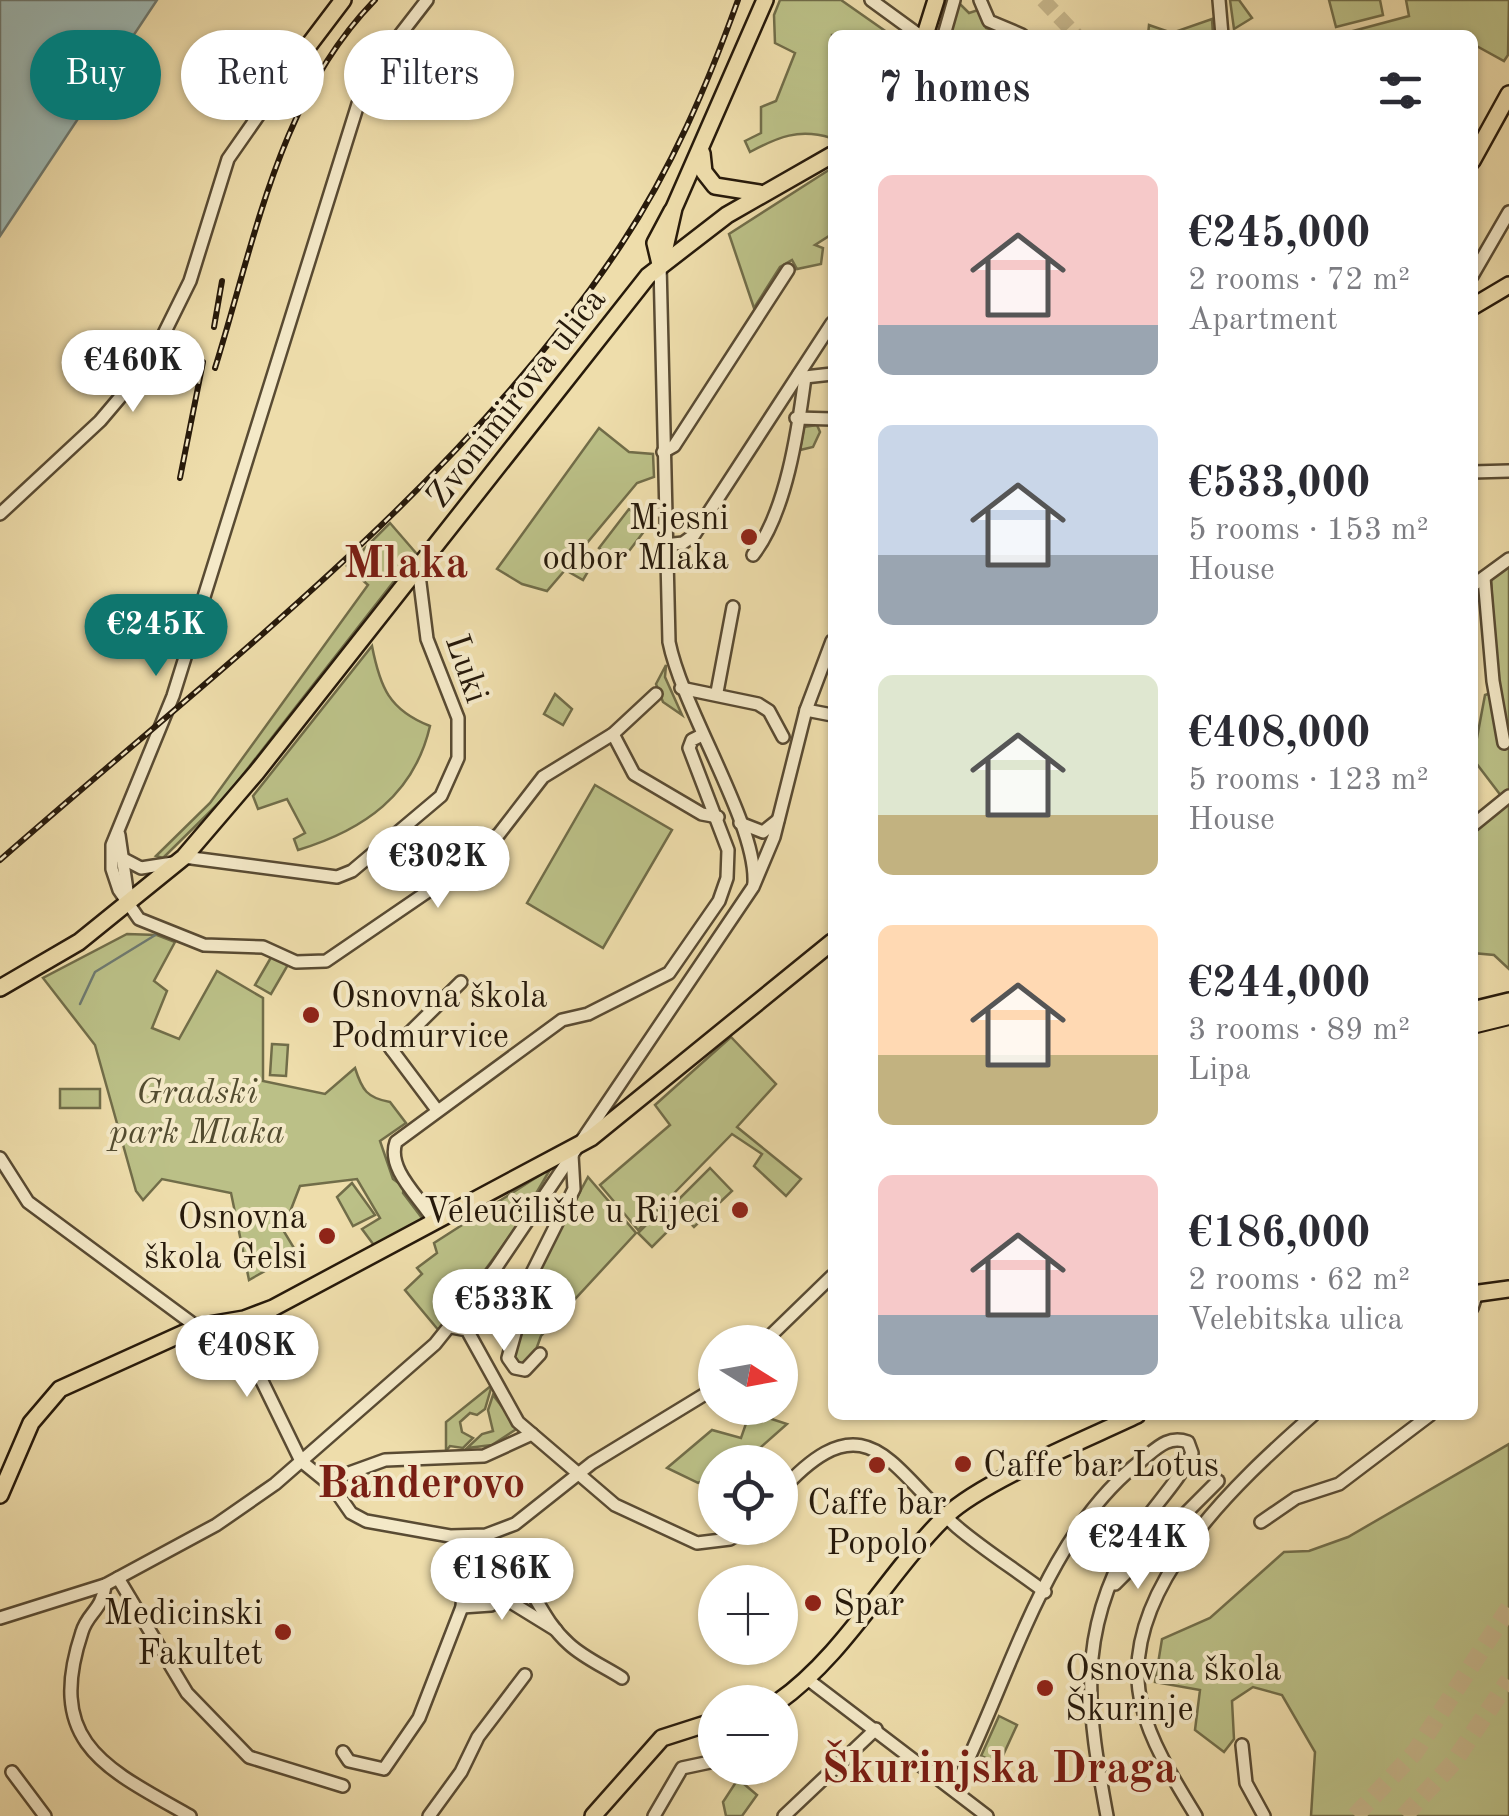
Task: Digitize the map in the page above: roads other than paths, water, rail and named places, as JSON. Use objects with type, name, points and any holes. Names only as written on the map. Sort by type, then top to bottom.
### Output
[{"type":"highway","points":[[1478,1013],[1507,1004]]},
{"type":"main road","points":[[320,30],[343,0]]},
{"type":"main road","points":[[660,264],[654,243],[702,147],[765,0]]},
{"type":"main road","points":[[924,30],[936,0]]},
{"type":"main road","points":[[1478,151],[1509,94]]},
{"type":"main road","points":[[702,147],[702,168],[710,182],[727,191],[762,193]]},
{"type":"main road","name":"Zvonimirova ulica","points":[[0,988],[50,961],[130,904],[182,858],[256,773],[660,264],[762,193],[828,156]]},
{"type":"main road","points":[[1478,303],[1509,285]]},
{"type":"main road","points":[[0,1495],[31,1423],[51,1396],[197,1327],[273,1308],[574,1146],[658,1088],[828,945]]},
{"type":"main road","points":[[1478,1297],[1509,1289]]},
{"type":"main road","points":[[798,1685],[947,1516],[1018,1473],[1127,1420]]},
{"type":"main road","points":[[592,1816],[662,1738],[698,1726]]},
{"type":"street","points":[[427,0],[379,62],[358,104],[172,696],[110,858],[116,883],[142,920],[216,946],[262,947],[298,962],[334,956],[428,892],[499,834],[543,777],[613,734],[656,694]]},
{"type":"street","points":[[871,0],[915,30]]},
{"type":"street","points":[[945,30],[954,0]]},
{"type":"street","points":[[980,0],[989,21],[1010,30]]},
{"type":"street","points":[[1217,3],[1221,30]]},
{"type":"street","points":[[0,514],[136,381],[178,310],[228,159],[255,120]]},
{"type":"street","points":[[1478,266],[1509,212]]},
{"type":"street","points":[[660,264],[667,628],[681,688],[740,824],[754,887]]},
{"type":"street","points":[[662,452],[674,446],[788,270]]},
{"type":"street","points":[[664,544],[682,543],[694,536],[802,376],[828,330]]},
{"type":"street","points":[[802,376],[828,374]]},
{"type":"street","points":[[754,556],[776,517],[802,376]]},
{"type":"street","points":[[796,418],[828,419]]},
{"type":"street","points":[[1478,472],[1509,471]]},
{"type":"street","points":[[1478,582],[1509,558]]},
{"type":"street","name":"Luki","points":[[119,857],[150,868],[182,858],[337,877],[380,849],[441,796],[458,758],[460,728],[427,639],[418,567]]},
{"type":"street","points":[[1484,578],[1492,681],[1504,744]]},
{"type":"street","points":[[717,692],[733,607]]},
{"type":"street","points":[[0,1618],[106,1585],[249,1504],[451,1327],[754,887],[772,846],[806,710],[828,652]]},
{"type":"street","points":[[681,688],[717,692],[764,707],[783,736]]},
{"type":"street","points":[[806,710],[828,714]]},
{"type":"street","points":[[613,734],[634,774],[702,814],[718,817]]},
{"type":"street","points":[[434,1221],[403,1175],[393,1150],[400,1138],[562,1020],[588,1014],[677,966],[719,900],[727,878],[728,850],[689,748],[692,740],[702,735]]},
{"type":"street","points":[[1478,821],[1509,796]]},
{"type":"street","points":[[740,824],[763,832],[780,817]]},
{"type":"street","points":[[120,828],[119,857],[130,904]]},
{"type":"street","points":[[746,844],[762,851],[772,846]]},
{"type":"street","points":[[437,1110],[390,1048],[461,982]]},
{"type":"street","points":[[540,1354],[525,1370],[515,1368],[508,1358],[532,1273],[574,1189],[574,1146]]},
{"type":"street","points":[[0,1158],[28,1202],[197,1327]]},
{"type":"street","points":[[552,1185],[562,1179],[574,1189]]},
{"type":"street","points":[[782,1325],[828,1280]]},
{"type":"street","points":[[470,1304],[467,1330],[515,1419],[615,1505],[698,1542]]},
{"type":"street","points":[[217,1324],[260,1379],[300,1462],[328,1481],[351,1513],[366,1521],[467,1540],[500,1553],[529,1584],[568,1643],[622,1678]]},
{"type":"street","points":[[451,1327],[467,1330]]},
{"type":"street","points":[[467,1540],[515,1524],[578,1476],[698,1399]]},
{"type":"street","points":[[1194,1815],[1142,1708],[1138,1672],[1145,1627],[1186,1548],[1209,1516],[1237,1483],[1307,1420]]},
{"type":"street","points":[[1261,1522],[1296,1498],[1338,1484],[1423,1420]]},
{"type":"street","points":[[328,1481],[385,1460],[484,1456],[532,1434]]},
{"type":"street","points":[[954,1788],[1064,1550],[1104,1491],[1167,1441],[1188,1442],[1192,1453],[1188,1461],[1133,1537],[1106,1592],[1089,1663],[1089,1718],[1107,1816]]},
{"type":"street","points":[[798,1474],[817,1454],[845,1447],[892,1457],[969,1536],[1045,1592]]},
{"type":"street","points":[[1106,1592],[1218,1481]]},
{"type":"street","points":[[343,1752],[349,1761],[384,1769],[419,1718],[462,1607],[467,1540]]},
{"type":"street","points":[[118,1578],[187,1693],[250,1757],[343,1786]]},
{"type":"street","points":[[462,1607],[486,1607],[529,1584]]},
{"type":"street","points":[[106,1585],[100,1610],[80,1635],[70,1713],[84,1742],[103,1762],[190,1816]]},
{"type":"street","points":[[504,1598],[561,1633]]},
{"type":"street","points":[[429,1816],[525,1674]]},
{"type":"street","points":[[806,1678],[987,1816]]},
{"type":"street","points":[[855,1748],[860,1732],[858,1714]]},
{"type":"street","points":[[784,1816],[876,1729]]},
{"type":"street","points":[[1242,1746],[1246,1783],[1264,1816]]},
{"type":"street","points":[[654,1816],[682,1768],[698,1765]]},
{"type":"street","points":[[12,1772],[45,1816]]},
{"type":"water","points":[[0,0],[157,0],[137,30],[30,30],[30,120],[77,120],[0,236]]},
{"type":"waterway","points":[[80,1004],[95,972],[157,934]]},
{"type":"tunnel","points":[[1043,0],[1071,30]]},
{"type":"tunnel","points":[[1355,1816],[1415,1752],[1509,1608]]},
{"type":"tunnel","points":[[1404,1816],[1453,1763],[1509,1680]]},
{"type":"railway","points":[[215,368],[258,221],[293,126],[342,39],[375,0]]},
{"type":"railway","points":[[0,860],[332,572],[487,417],[557,333],[639,216],[687,126],[738,0]]},
{"type":"railway","points":[[214,327],[222,281]]},
{"type":"railway","points":[[180,478],[203,362]]},
{"type":"place","name":"Mjesni odbor Mlaka","points":[[749,537]]},
{"type":"place","name":"Osnovna škola Podmurvice","points":[[311,1015]]},
{"type":"place","name":"Veleučilište u Rijeci","points":[[740,1210]]},
{"type":"place","name":"Osnovna škola Gelsi","points":[[327,1236]]},
{"type":"place","name":"Caffe bar Lotus","points":[[963,1464]]},
{"type":"place","name":"Caffe bar Popolo","points":[[877,1465]]},
{"type":"place","name":"Spar","points":[[813,1603]]},
{"type":"place","name":"Medicinski Fakultet","points":[[283,1632]]},
{"type":"place","name":"Osnovna škola Škurinje","points":[[1045,1688]]},
{"type":"district","name":"Mlaka","points":[[406,561]]},
{"type":"district","name":"Banderovo","points":[[421,1481]]},
{"type":"district","name":"Škurinjska Draga","points":[[999,1766]]},
{"type":"park label","name":"Gradski park Mlaka","points":[[197,1111]]}]
